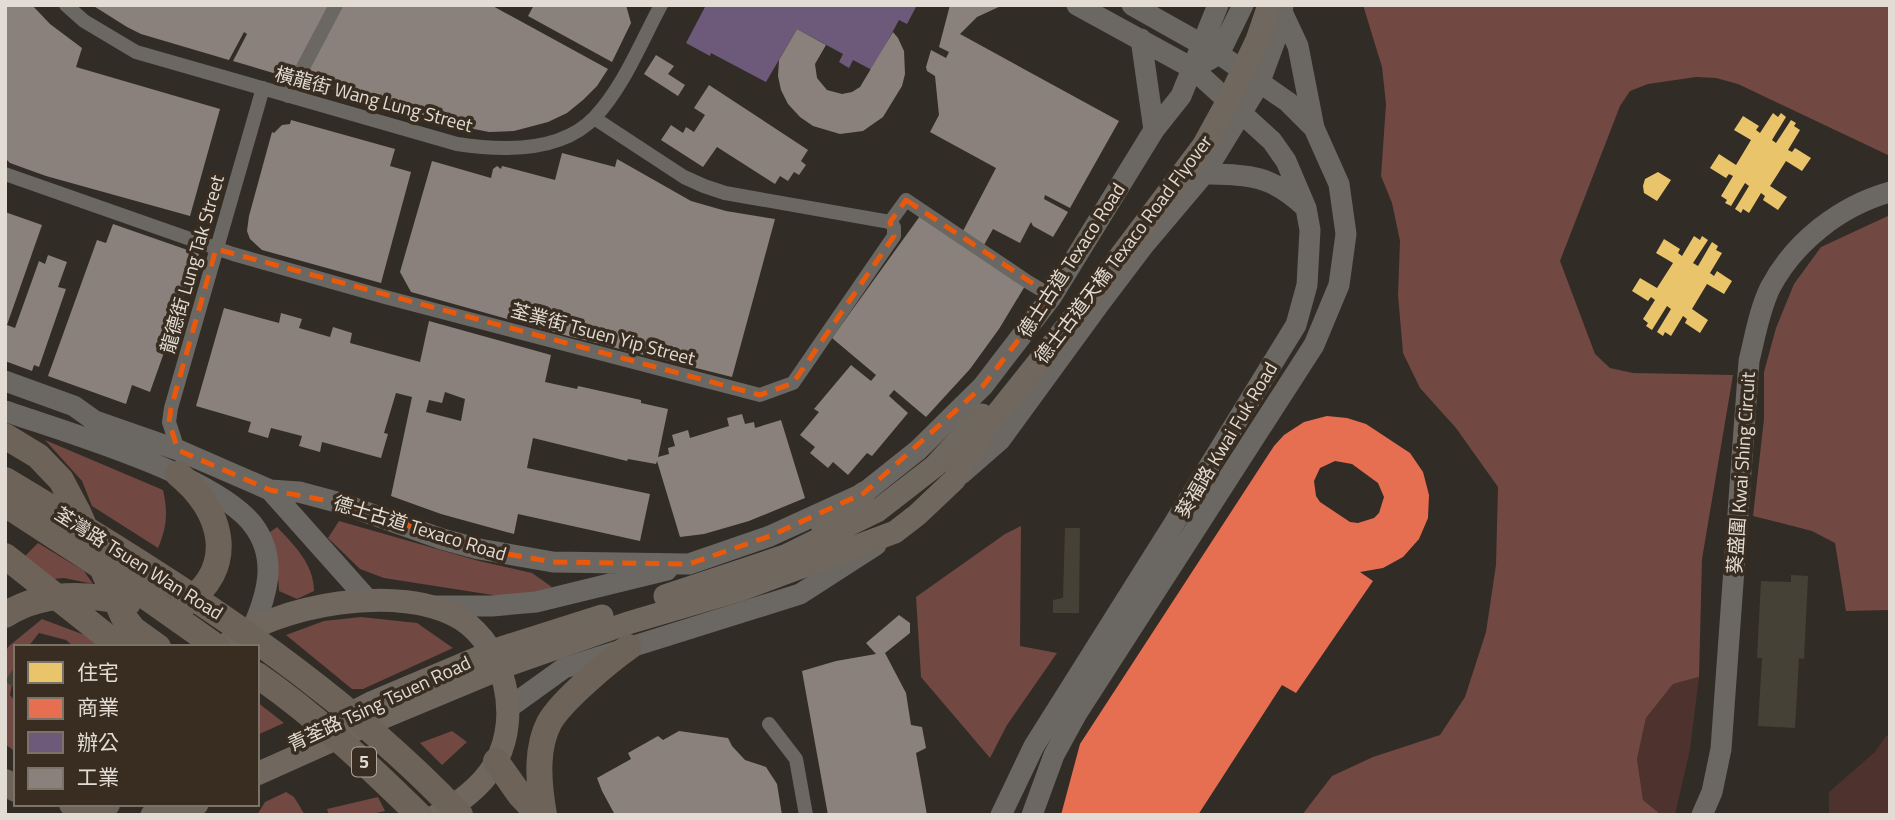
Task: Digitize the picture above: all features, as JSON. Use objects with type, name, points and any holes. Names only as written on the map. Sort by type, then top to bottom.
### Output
[{"type":"highway","points":[[5,436],[52,468],[61,480],[78,512],[122,616],[133,629],[155,645]]},
{"type":"highway","points":[[110,590],[124,601],[141,608],[153,611],[169,609],[181,606],[192,598],[204,588],[213,574],[219,545],[213,515],[178,462]]},
{"type":"highway","name":"荃灣路 Tsuen Wan Road","points":[[5,480],[155,570],[291,664],[402,756],[460,815]]},
{"type":"highway","name":"荃灣路 Tsuen Wan Road","points":[[5,504],[125,582],[214,645]]},
{"type":"highway","points":[[11,560],[117,645]]},
{"type":"highway","points":[[5,615],[43,599],[79,596],[113,600],[167,612]]},
{"type":"highway","points":[[541,815],[542,747],[550,722],[576,692],[629,647]]},
{"type":"highway","name":"5","points":[[259,676],[307,711],[419,815]]},
{"type":"highway","points":[[496,761],[520,795],[541,815]]},
{"type":"main road","name":"葵福路 Kwai Fuk Road","points":[[1000,815],[1034,746],[1296,325],[1307,285],[1310,230],[1306,208],[1286,161],[1272,141],[1192,68],[1077,5]]},
{"type":"main road","name":"葵福路 Kwai Fuk Road","points":[[1032,815],[1054,755],[1077,713],[1314,345],[1328,316],[1343,268],[1345,217],[1339,184],[1314,128],[1288,102],[1211,49],[1132,5]]},
{"type":"main road","points":[[1211,49],[1218,5]]},
{"type":"main road","points":[[1192,68],[1232,32],[1243,5]]},
{"type":"main road","name":"德士古道天橋 Texaco Road Flyover","points":[[954,481],[985,429],[1077,314],[1192,141],[1247,37],[1257,5]]},
{"type":"main road","points":[[507,709],[564,668],[800,594],[895,532],[1000,440],[1144,245],[1204,174],[1242,116],[1259,83],[1278,8]]},
{"type":"main road","points":[[1278,8],[1298,46],[1314,128]]},
{"type":"main road","name":"德士古道天橋 Texaco Road Flyover","points":[[804,557],[877,511],[934,466],[996,398],[1203,146],[1278,8]]},
{"type":"main road","points":[[1140,39],[1154,130]]},
{"type":"main road","name":"德士古道 Texaco Road","points":[[5,380],[74,406],[95,421],[178,462],[270,490],[299,492],[340,503],[442,539],[514,557],[553,562],[689,564],[770,536],[864,493],[918,450],[983,386],[1052,296],[1154,130],[1181,96],[1192,68]]},
{"type":"main road","points":[[1204,174],[1242,175],[1267,180],[1292,195],[1306,208]]},
{"type":"main road","name":"葵盛圍 Kwai Shing Circuit","points":[[1702,815],[1712,792],[1721,749],[1749,361],[1759,319],[1770,288],[1790,259],[1814,233],[1842,213],[1875,196],[1890,192]]},
{"type":"main road","name":"德士古道 Texaco Road","points":[[5,411],[150,462],[178,462],[244,515],[256,528],[268,564],[268,583],[253,626]]},
{"type":"main road","points":[[270,490],[369,601]]},
{"type":"main road","points":[[506,656],[740,590],[804,557],[864,493]]},
{"type":"main road","points":[[506,656],[624,609],[757,567],[895,532]]},
{"type":"main road","points":[[226,645],[253,626],[307,609],[369,601],[408,601],[436,606],[536,603],[689,564]]},
{"type":"main road","points":[[436,606],[471,626],[498,660],[508,722],[496,761],[480,785],[438,815]]},
{"type":"main road","name":"青荃路 Tsing Tsuen Road","points":[[259,759],[373,702],[506,656]]},
{"type":"main road","name":"青荃路 Tsing Tsuen Road","points":[[259,773],[506,656]]},
{"type":"main road","points":[[176,815],[193,806]]},
{"type":"street","name":"橫龍街 Wang Lung Street","points":[[66,5],[84,21],[136,52],[457,144],[511,149],[568,136],[594,118],[611,96],[661,5]]},
{"type":"street","points":[[288,96],[336,5]]},
{"type":"street","name":"龍德街 Lung Tak Street","points":[[178,462],[169,422],[172,408],[263,88]]},
{"type":"street","points":[[594,118],[684,177],[725,193],[890,222],[906,200],[1052,296]]},
{"type":"street","points":[[5,174],[216,249]]},
{"type":"street","name":"荃業街 Tsuen Yip Street","points":[[216,249],[385,297],[760,395],[793,383],[894,236],[894,227],[890,222]]},
{"type":"street","points":[[769,724],[796,758],[806,815]]},
{"type":"highlighted area","points":[[906,200],[1052,296],[983,386],[864,493],[770,536],[689,564],[553,562],[479,549],[340,503],[270,490],[178,450],[169,422],[171,408],[216,249],[760,395],[793,383],[894,236],[890,222]]},
{"type":"shaded area","points":[[1363,5],[1890,5],[1890,156],[1738,84],[1716,78],[1696,77],[1648,84],[1630,91],[1620,106],[1560,261],[1595,354],[1610,368],[1633,373],[1733,375],[1702,559],[1699,677],[1673,684],[1646,718],[1637,759],[1643,800],[1659,813],[1668,815],[1302,815],[1332,776],[1373,757],[1440,735],[1465,697],[1486,632],[1496,565],[1498,487],[1456,428],[1420,388],[1403,353],[1398,295],[1400,241],[1392,203],[1381,176],[1386,104],[1382,67]]},
{"type":"shaded area","points":[[1890,215],[1890,607],[1889,610],[1846,611],[1835,543],[1812,531],[1753,516],[1764,419],[1764,372],[1776,328],[1794,284],[1821,247]]},
{"type":"shaded area","points":[[45,440],[163,490],[166,519],[158,548],[92,506],[82,481]]},
{"type":"shaded area","points":[[339,521],[479,561],[532,573],[552,587],[530,596],[499,596],[384,578],[360,569],[328,538]]},
{"type":"shaded area","points":[[1021,526],[1020,646],[1057,653],[1007,725],[990,758],[921,677],[916,597],[1005,534]]},
{"type":"shaded area","points":[[277,527],[302,556],[311,572],[314,591],[297,599],[279,591],[277,562],[266,535]]},
{"type":"shaded area","points":[[38,543],[84,571],[93,584],[64,578],[52,579],[25,556]]},
{"type":"shaded area","points":[[361,617],[417,623],[453,648],[363,689],[352,689],[286,635],[324,621]]},
{"type":"shaded area","points":[[42,619],[90,637],[98,645],[72,645],[66,640],[39,633],[30,645],[14,645],[14,674],[10,695],[14,700],[14,751],[6,745],[5,738],[5,652]]},
{"type":"shaded area","points":[[1699,677],[1690,749],[1675,815],[1659,813],[1643,800],[1637,759],[1646,718],[1673,684]]},
{"type":"shaded area","points":[[259,704],[284,723],[259,734]]},
{"type":"shaded area","points":[[452,731],[467,742],[442,765],[420,743]]},
{"type":"shaded area","points":[[1886,736],[1890,736],[1890,815],[1829,815],[1829,792],[1875,752]]},
{"type":"shaded area","points":[[286,792],[294,797],[305,815],[257,815],[265,802]]},
{"type":"shaded area","points":[[378,797],[385,811],[367,815],[329,815],[327,809]]},
{"type":"building: 住宅","points":[[1773,113],[1778,117],[1781,113],[1786,117],[1772,140],[1776,143],[1791,120],[1800,130],[1788,150],[1792,152],[1795,148],[1811,158],[1802,171],[1786,161],[1770,186],[1787,197],[1778,210],[1763,200],[1765,196],[1761,193],[1749,213],[1743,209],[1741,213],[1735,209],[1749,186],[1745,183],[1731,206],[1725,203],[1727,200],[1721,196],[1733,176],[1729,174],[1726,178],[1710,168],[1719,154],[1736,165],[1751,140],[1734,130],[1743,116],[1759,126],[1756,130],[1760,133]]},
{"type":"building: 住宅","points":[[1658,172],[1671,180],[1657,201],[1644,193],[1643,186],[1645,179]]},
{"type":"building: 住宅","points":[[1694,236],[1700,240],[1702,236],[1708,240],[1693,263],[1698,266],[1712,242],[1718,246],[1716,250],[1722,253],[1710,273],[1714,276],[1717,271],[1732,281],[1724,294],[1707,284],[1692,309],[1708,320],[1700,333],[1685,323],[1687,319],[1683,316],[1671,336],[1665,332],[1663,336],[1657,332],[1671,309],[1667,306],[1652,330],[1646,326],[1648,323],[1643,319],[1655,300],[1651,297],[1648,301],[1632,291],[1640,278],[1657,288],[1673,263],[1656,253],[1664,239],[1680,249],[1678,253],[1682,256]]},
{"type":"building: 商業","points":[[1327,416],[1347,418],[1366,424],[1410,453],[1423,472],[1429,495],[1428,518],[1419,539],[1403,557],[1383,568],[1360,572],[1373,581],[1296,693],[1282,685],[1198,815],[1061,815],[1080,744],[1274,446],[1284,435],[1304,422]],"holes":[[[1335,461],[1352,464],[1378,483],[1384,497],[1379,513],[1374,518],[1358,523],[1350,522],[1320,502],[1316,496],[1314,481],[1320,468]]]},
{"type":"building: 辦公","points":[[706,5],[917,5],[907,24],[899,20],[872,70],[853,60],[849,68],[839,62],[843,54],[797,29],[766,82],[686,43]]},
{"type":"building: 工業","points":[[5,5],[32,5],[50,24],[82,48],[76,67],[220,109],[190,216],[46,176],[10,163],[5,158]]},
{"type":"building: 工業","points":[[92,5],[329,5],[290,78],[233,61],[247,34],[244,32],[229,60],[141,34]]},
{"type":"building: 工業","points":[[342,5],[491,5],[608,69],[597,86],[583,100],[567,113],[548,122],[514,131],[489,132],[469,128],[301,80]]},
{"type":"building: 工業","points":[[534,5],[626,5],[631,23],[612,62],[528,16]]},
{"type":"building: 工業","points":[[950,5],[1003,5],[977,17],[960,34],[1119,121],[1070,208],[1045,195],[1044,199],[1068,212],[1053,237],[1033,226],[1031,222],[1020,243],[993,229],[984,245],[963,231],[996,168],[930,132],[939,115],[935,76],[927,71],[926,67],[931,50],[946,58],[949,52],[939,47]]},
{"type":"building: 工業","points":[[797,29],[826,45],[815,64],[817,78],[827,90],[842,94],[860,87],[893,32],[904,51],[905,74],[902,86],[883,117],[863,131],[840,134],[813,126],[800,117],[788,104],[778,76],[779,60]]},
{"type":"building: 工業","points":[[656,55],[674,66],[668,74],[685,85],[678,96],[644,74]]},
{"type":"building: 工業","points":[[709,85],[808,150],[801,161],[806,165],[799,175],[794,172],[788,181],[780,176],[775,184],[717,147],[703,167],[661,140],[671,125],[683,133],[686,127],[694,132],[705,115],[694,108]]},
{"type":"building: 工業","points":[[291,120],[395,149],[390,166],[411,172],[381,283],[262,250],[250,239],[247,231],[249,216],[272,132],[282,125],[290,124]]},
{"type":"building: 工業","points":[[562,153],[615,167],[617,159],[691,201],[726,211],[775,219],[732,377],[568,336],[411,292],[400,272],[432,161],[491,178],[493,169],[497,166],[501,169],[502,166],[555,180]]},
{"type":"building: 工業","points":[[5,212],[42,225],[7,325],[15,328],[39,261],[45,264],[48,255],[67,262],[58,287],[66,289],[39,367],[34,365],[32,371],[5,361]]},
{"type":"building: 工業","points":[[920,216],[1025,286],[970,369],[926,417],[894,390],[889,396],[908,413],[872,456],[867,453],[848,475],[833,462],[828,468],[810,453],[815,447],[800,435],[819,412],[814,409],[851,365],[871,381],[876,375],[832,338]]},
{"type":"building: 工業","points":[[113,224],[199,254],[150,392],[132,385],[126,404],[48,376],[97,240],[106,243]]},
{"type":"building: 工業","points":[[224,308],[279,323],[281,313],[302,319],[299,328],[330,337],[333,327],[352,333],[350,343],[420,362],[429,321],[551,355],[545,382],[577,389],[578,386],[668,409],[658,457],[669,454],[668,448],[675,446],[672,435],[688,430],[690,438],[729,426],[727,418],[742,414],[745,424],[754,422],[755,428],[781,420],[805,498],[749,521],[704,534],[680,537],[657,461],[656,464],[627,461],[533,438],[527,468],[650,494],[640,541],[518,514],[514,534],[441,514],[391,496],[412,397],[396,393],[384,433],[388,434],[381,458],[322,442],[320,452],[299,446],[302,436],[271,428],[268,438],[248,432],[251,422],[196,406]],"holes":[[[445,392],[465,399],[461,421],[426,412],[429,400],[442,403]]]},
{"type":"building: 工業","points":[[899,615],[910,623],[910,633],[885,653],[906,693],[911,725],[922,727],[926,748],[916,753],[927,815],[828,815],[802,671],[836,661],[876,654],[866,643]]},
{"type":"building: 工業","points":[[679,731],[728,738],[745,760],[766,767],[777,784],[782,815],[615,815],[597,778],[631,759],[628,753],[658,736],[663,740]]},
{"type":"building: 其他","points":[[1065,528],[1080,528],[1079,613],[1053,613],[1053,600],[1063,598]]},
{"type":"building: 其他","points":[[1791,575],[1808,576],[1804,659],[1799,658],[1795,728],[1758,726],[1762,658],[1757,658],[1761,581],[1791,582]]},
{"type":"building: 其他","points":[[14,668],[14,688],[5,681]]}]
